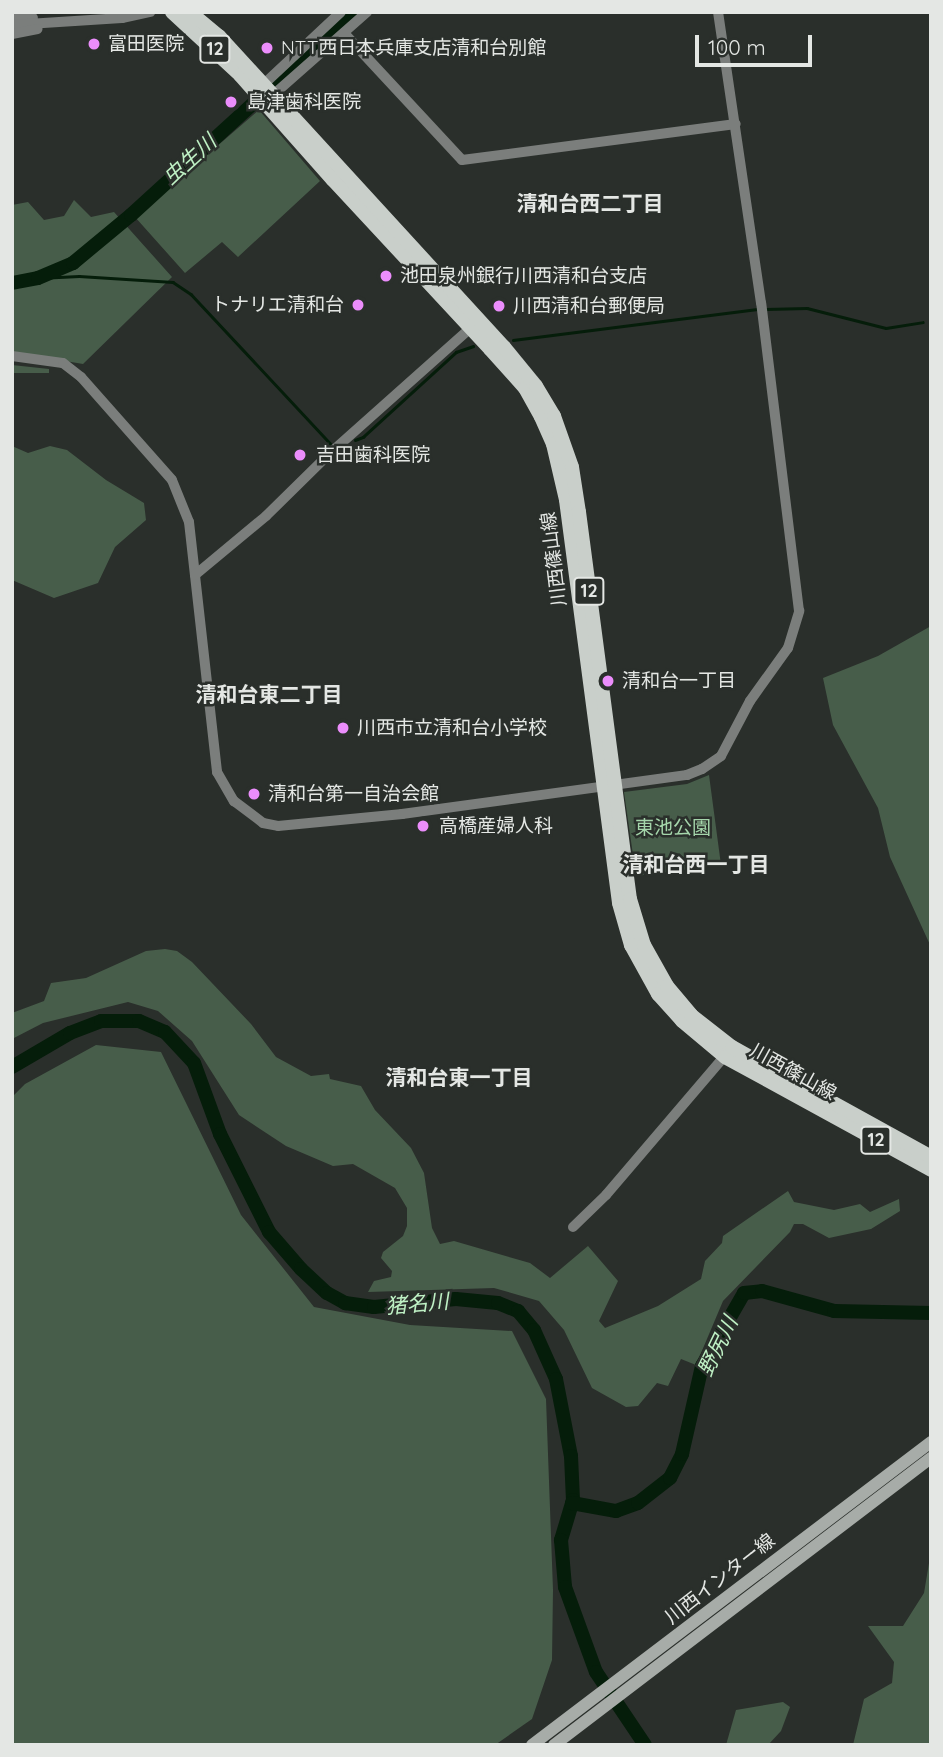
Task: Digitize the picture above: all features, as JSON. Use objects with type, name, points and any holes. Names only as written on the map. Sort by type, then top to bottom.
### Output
[{"type":"main road","name":"川西篠山線","points":[[172,12],[264,94]]},
{"type":"main road","name":"川西篠山線","points":[[190,12],[219,36],[264,94],[474,325],[537,386],[566,443],[579,512],[609,785],[630,899],[644,945],[667,986],[728,1052],[931,1170]]},
{"type":"main road","name":"川西篠山線","points":[[728,1052],[931,1157]]},
{"type":"main road","name":"川西インター線","points":[[532,1745],[558,1740],[589,1711],[931,1442]]},
{"type":"main road","name":"川西インター線","points":[[630,1679],[931,1458]]},
{"type":"street","points":[[12,25],[150,12]]},
{"type":"street","points":[[264,94],[341,12]]},
{"type":"street","points":[[264,94],[345,33],[368,12]]},
{"type":"street","points":[[12,356],[63,362],[81,377],[173,480],[189,522],[217,772],[234,801],[263,823],[278,826],[402,814],[687,775],[721,756],[750,701],[788,648],[799,611],[736,124],[718,12]]},
{"type":"street","points":[[12,16],[68,21]]},
{"type":"street","points":[[12,34],[68,21]]},
{"type":"street","points":[[345,33],[462,160],[736,124]]},
{"type":"street","points":[[195,575],[266,516],[339,446],[474,325]]},
{"type":"street","points":[[573,1227],[606,1195],[728,1052]]},
{"type":"green space","points":[[259,110],[320,181],[238,257],[222,242],[185,273],[135,217]]},
{"type":"green space","points":[[74,200],[91,217],[114,212],[172,277],[83,364],[12,352],[12,205],[28,202],[44,220],[64,216]]},
{"type":"green space","points":[[12,365],[49,369],[49,373],[12,373]]},
{"type":"green space","points":[[12,446],[28,453],[50,446],[67,450],[106,480],[144,503],[146,520],[115,547],[98,583],[54,598],[12,580]]},
{"type":"green space","points":[[931,626],[931,947],[890,857],[878,808],[833,725],[823,678],[878,656]]},
{"type":"green space","name":"東池公園","points":[[709,775],[721,865],[636,876],[624,792],[687,784]]},
{"type":"green space","points":[[146,951],[177,951],[192,962],[251,1024],[276,1057],[311,1076],[329,1074],[330,1079],[361,1086],[375,1110],[411,1148],[424,1173],[432,1228],[440,1244],[454,1241],[530,1263],[550,1278],[588,1246],[618,1281],[599,1321],[605,1328],[658,1306],[701,1279],[705,1261],[722,1243],[723,1236],[788,1191],[794,1202],[834,1210],[860,1204],[870,1212],[899,1199],[900,1211],[871,1229],[829,1238],[803,1224],[794,1224],[790,1232],[723,1301],[696,1365],[681,1359],[668,1386],[657,1383],[638,1406],[626,1407],[592,1388],[564,1330],[539,1301],[494,1288],[368,1292],[374,1281],[391,1277],[392,1271],[381,1258],[383,1252],[403,1236],[407,1226],[407,1208],[395,1188],[353,1164],[333,1166],[286,1146],[239,1115],[192,1041],[158,1011],[128,1002],[43,1023],[12,1039],[12,1013],[44,1001],[51,983],[86,978]]},
{"type":"green space","points":[[96,1045],[161,1052],[241,1215],[314,1307],[410,1325],[512,1331],[546,1399],[553,1590],[552,1660],[532,1719],[495,1745],[12,1745],[12,1097],[25,1084]]},
{"type":"green space","points":[[931,1551],[931,1745],[853,1745],[864,1699],[892,1683],[894,1662],[868,1626],[903,1626],[924,1593]]},
{"type":"green space","points":[[783,1702],[790,1707],[781,1731],[768,1745],[726,1745],[736,1710]]},
{"type":"waterway","name":"虫生川","points":[[12,283],[38,278],[73,263],[131,215],[353,12]]},
{"type":"waterway","points":[[38,278],[79,276],[173,282],[191,294],[330,443]]},
{"type":"waterway","points":[[766,309],[807,308],[886,328],[923,322]]},
{"type":"waterway","points":[[513,340],[759,309]]},
{"type":"waterway","points":[[355,440],[363,437],[456,352],[473,346]]},
{"type":"waterway","name":"猪名川","points":[[12,1067],[70,1033],[101,1021],[139,1021],[165,1032],[194,1063],[220,1134],[269,1232],[301,1269],[327,1293],[345,1303],[374,1307],[456,1299],[498,1303],[518,1311],[534,1330],[556,1379],[571,1456],[573,1500],[561,1540],[565,1587],[596,1672],[645,1745]]},
{"type":"waterway","name":"野尻川","points":[[572,1503],[616,1511],[638,1503],[670,1478],[682,1454],[702,1366],[744,1293],[762,1291],[834,1311],[931,1313]]},
{"type":"place","name":"富田医院","points":[[94,44]]},
{"type":"place","name":"NTT西日本兵庫支店清和台別館","points":[[267,48]]},
{"type":"place","name":"島津歯科医院","points":[[231,102]]},
{"type":"place","name":"池田泉州銀行川西清和台支店","points":[[386,276]]},
{"type":"place","name":"トナリエ清和台","points":[[358,305]]},
{"type":"place","name":"川西清和台郵便局","points":[[499,306]]},
{"type":"place","name":"吉田歯科医院","points":[[300,455]]},
{"type":"place","name":"清和台一丁目","points":[[608,681]]},
{"type":"place","name":"川西市立清和台小学校","points":[[343,728]]},
{"type":"place","name":"清和台第一自治会館","points":[[254,794]]},
{"type":"place","name":"高橋産婦人科","points":[[423,826]]},
{"type":"district","name":"清和台西二丁目","points":[[590,203]]},
{"type":"district","name":"清和台東二丁目","points":[[269,694]]},
{"type":"district","name":"清和台西一丁目","points":[[696,864]]},
{"type":"district","name":"清和台東一丁目","points":[[459,1077]]}]
